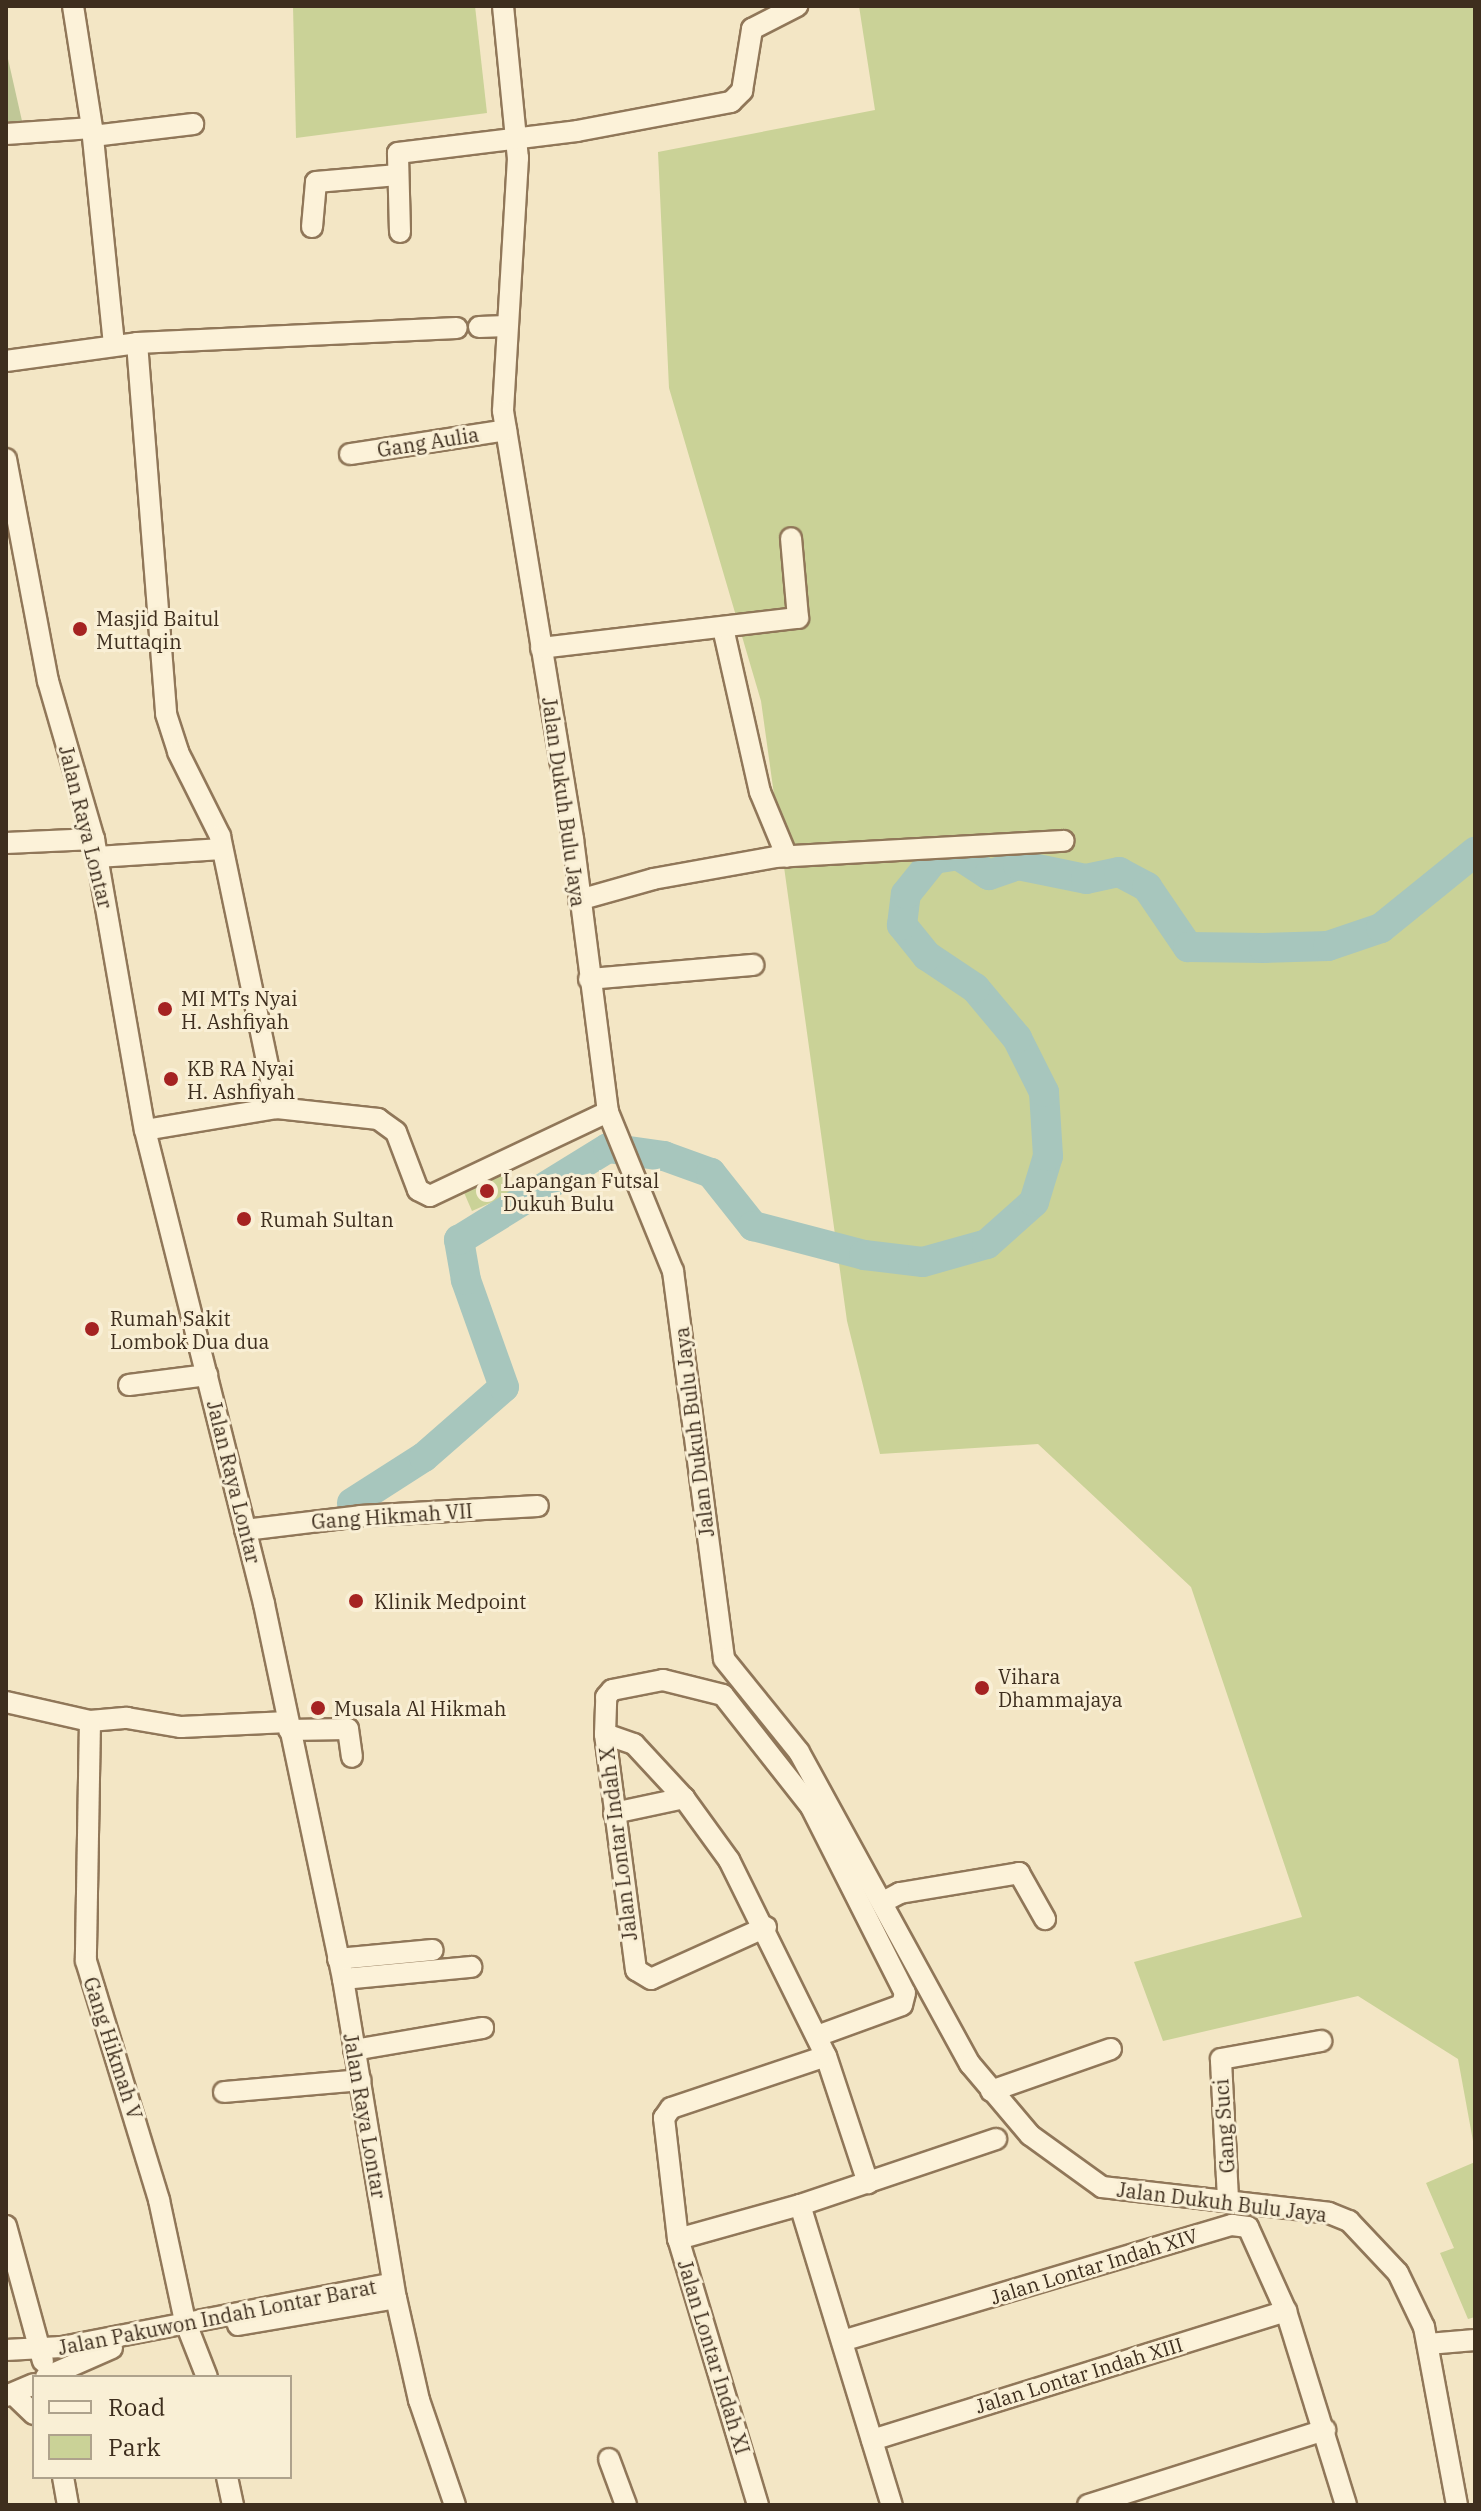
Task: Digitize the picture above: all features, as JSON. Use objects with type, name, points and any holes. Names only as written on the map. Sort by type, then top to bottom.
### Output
[{"type":"street","points":[[73,6],[93,132],[114,345]]},
{"type":"street","name":"Jalan Dukuh Bulu Jaya","points":[[503,6],[517,140],[502,382],[506,430],[579,900],[608,1112],[623,1139],[673,1271],[724,1659],[799,1752],[991,2091],[1030,2135],[1102,2187],[1228,2199],[1329,2213],[1349,2221],[1398,2273],[1428,2344],[1457,2505]]},
{"type":"street","points":[[400,232],[400,152],[517,140],[731,102],[742,91],[752,29],[797,6]]},
{"type":"street","points":[[6,134],[93,132],[193,124]]},
{"type":"street","points":[[312,227],[314,183],[398,175]]},
{"type":"street","points":[[479,327],[507,326]]},
{"type":"street","points":[[6,361],[137,343],[457,328]]},
{"type":"street","points":[[137,343],[166,714],[178,752],[214,818],[277,1108]]},
{"type":"street","name":"Gang Aulia","points":[[350,454],[506,430]]},
{"type":"street","name":"Jalan Raya Lontar","points":[[7,467],[15,565],[95,848],[145,1130],[245,1530],[360,2049],[360,2080],[394,2291],[419,2400],[447,2501]]},
{"type":"street","points":[[541,648],[723,628],[800,616],[791,538]]},
{"type":"street","points":[[723,628],[760,792],[787,857]]},
{"type":"street","points":[[579,900],[653,879],[787,857],[1064,841]]},
{"type":"street","points":[[6,843],[95,848],[222,849]]},
{"type":"street","points":[[589,979],[753,965]]},
{"type":"street","points":[[145,1130],[277,1108],[386,1123],[404,1145],[418,1190],[425,1197],[608,1112]]},
{"type":"street","points":[[129,1385],[207,1375]]},
{"type":"street","name":"Gang Hikmah VII","points":[[245,1530],[360,1516],[538,1506]]},
{"type":"street","points":[[605,1734],[606,1697],[612,1690],[663,1680],[711,1688],[723,1695],[752,1727],[811,1807],[905,1993],[902,2005],[817,2036]]},
{"type":"street","points":[[6,1702],[90,1721],[127,1718],[181,1727],[348,1729],[352,1757]]},
{"type":"street","name":"Gang Hikmah V","points":[[90,1721],[86,1961],[159,2200],[187,2328],[206,2375]]},
{"type":"street","name":"Jalan Lontar Indah X","points":[[766,1927],[651,1979],[641,1976],[629,1947],[605,1734],[634,1744],[684,1798],[729,1860],[766,1927],[826,2056],[868,2183]]},
{"type":"street","points":[[614,1813],[684,1798]]},
{"type":"street","points":[[883,1902],[900,1893],[1019,1873],[1045,1919]]},
{"type":"street","points":[[340,1969],[433,1950]]},
{"type":"street","points":[[340,1969],[471,1967]]},
{"type":"street","points":[[360,2049],[483,2028]]},
{"type":"street","name":"Gang Suci","points":[[1228,2199],[1221,2059],[1321,2041]]},
{"type":"street","points":[[991,2091],[1111,2049]]},
{"type":"street","points":[[678,2239],[667,2112],[826,2056]]},
{"type":"street","points":[[224,2092],[360,2080]]},
{"type":"street","points":[[892,2505],[800,2205],[996,2139]]},
{"type":"street","name":"Jalan Lontar Indah XI","points":[[758,2505],[678,2239],[800,2205]]},
{"type":"street","name":"Jalan Lontar Indah XIV","points":[[842,2341],[1232,2225],[1254,2232],[1286,2311],[1346,2505]]},
{"type":"street","points":[[6,2226],[42,2351],[46,2375]]},
{"type":"street","name":"Jalan Pakuwon Indah Lontar Barat","points":[[6,2350],[42,2351],[394,2291]]},
{"type":"street","name":"Jalan Lontar Indah XIII","points":[[872,2440],[1286,2311]]},
{"type":"street","points":[[50,2375],[93,2353],[187,2328]]},
{"type":"street","points":[[1428,2344],[1475,2340]]},
{"type":"street","points":[[32,2385],[10,2395],[32,2412]]},
{"type":"street","points":[[1088,2505],[1325,2430]]},
{"type":"street","points":[[609,2459],[626,2505]]},
{"type":"street","points":[[63,2479],[68,2505]]},
{"type":"street","points":[[227,2479],[233,2505]]},
{"type":"green space","points":[[293,6],[475,6],[487,113],[296,138]]},
{"type":"green space","points":[[859,6],[1475,6],[1475,2152],[1458,2059],[1358,1996],[1163,2041],[1134,1962],[1302,1917],[1191,1587],[1038,1444],[880,1454],[847,1321],[761,701],[669,388],[658,152],[875,110]]},
{"type":"green space","points":[[6,50],[22,121],[6,125]]},
{"type":"green space","name":"Lapangan Futsal Dukuh Bulu","points":[[503,1170],[513,1193],[472,1211],[462,1188]]},
{"type":"green space","points":[[1475,2162],[1475,2317],[1468,2319],[1440,2253],[1454,2248],[1426,2183]]},
{"type":"waterway","points":[[352,1503],[424,1457],[504,1387],[466,1280],[459,1240],[608,1148],[664,1156],[711,1173],[753,1226],[864,1255],[923,1262],[987,1244],[1034,1202],[1048,1156],[1044,1092],[1017,1038],[975,988],[927,956],[902,925],[906,894],[934,859],[958,855],[989,875],[1018,865],[1086,879],[1119,872],[1147,887],[1188,947],[1264,948],[1328,946],[1381,928],[1475,852]]},
{"type":"place","name":"Masjid Baitul Muttaqin","points":[[80,629]]},
{"type":"place","name":"MI MTs Nyai H. Ashfiyah","points":[[165,1009]]},
{"type":"place","name":"KB RA Nyai H. Ashfiyah","points":[[171,1079]]},
{"type":"place","name":"Lapangan Futsal Dukuh Bulu","points":[[487,1191]]},
{"type":"place","name":"Rumah Sultan","points":[[244,1219]]},
{"type":"place","name":"Rumah Sakit Lombok Dua dua","points":[[92,1329]]},
{"type":"place","name":"Klinik Medpoint","points":[[356,1601]]},
{"type":"place","name":"Vihara Dhammajaya","points":[[982,1688]]},
{"type":"place","name":"Musala Al Hikmah","points":[[318,1708]]}]
